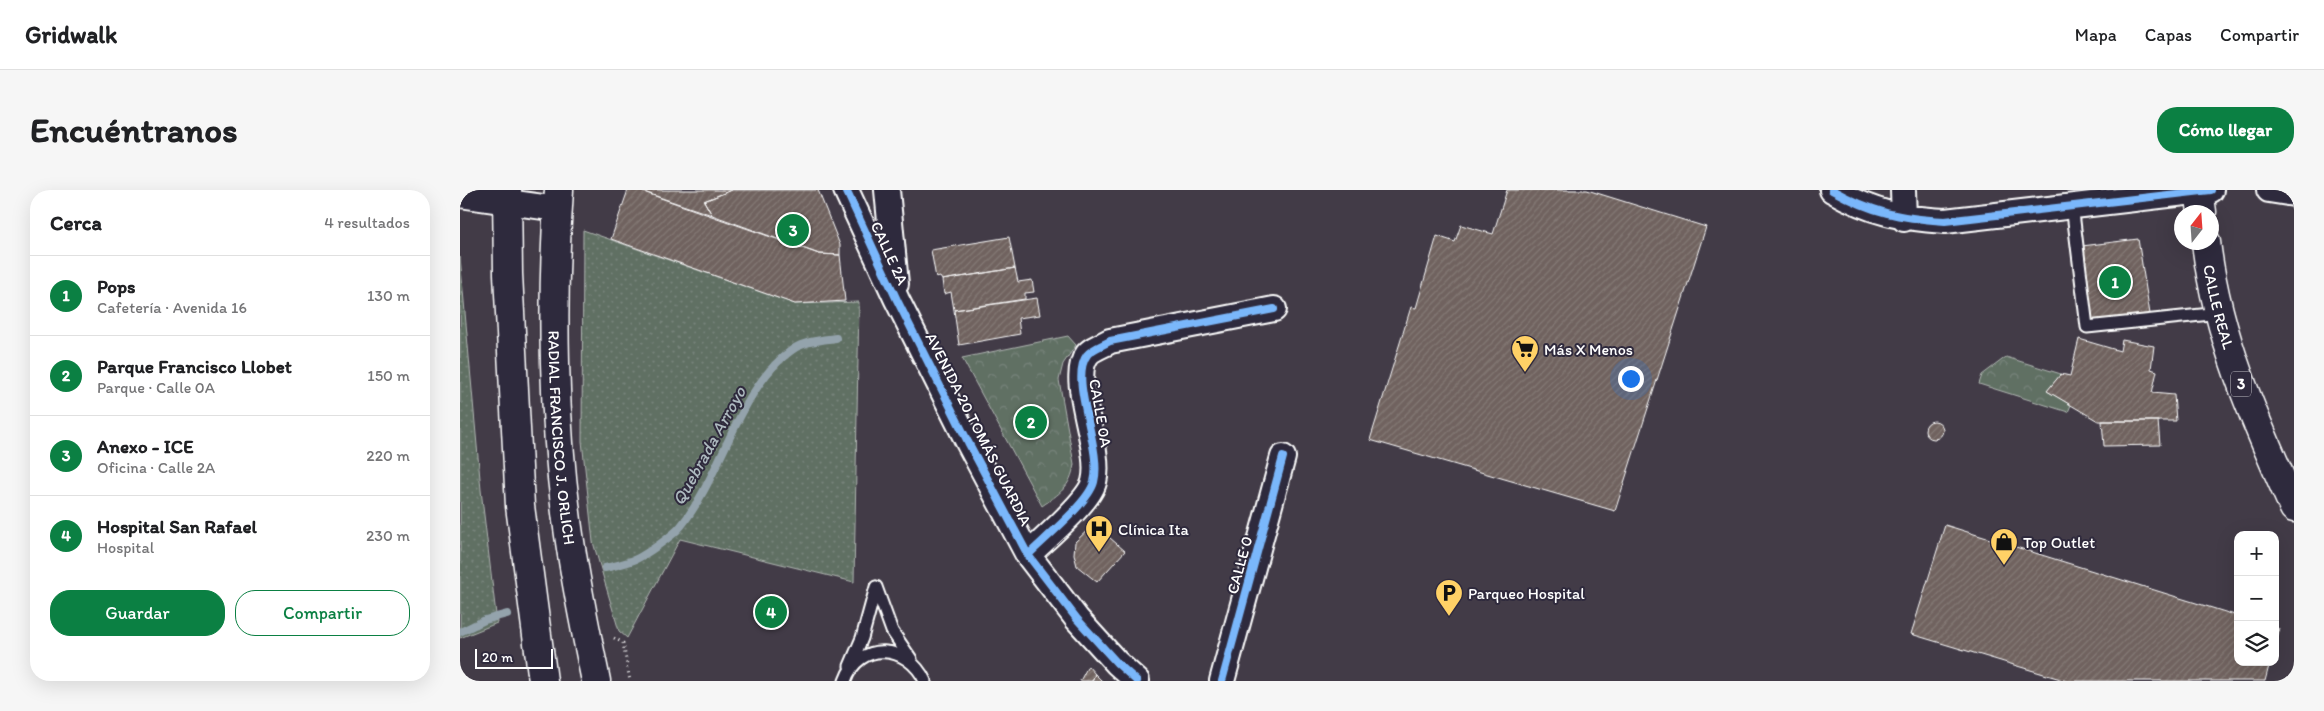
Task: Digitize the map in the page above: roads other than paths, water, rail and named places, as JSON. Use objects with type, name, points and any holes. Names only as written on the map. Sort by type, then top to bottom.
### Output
[{"type":"main road","points":[[2199,190],[2201,205]]},
{"type":"main road","points":[[506,196],[520,506],[543,681]]},
{"type":"main road","name":"RADIAL FRANCISCO J. ORLICH","points":[[558,199],[555,354],[560,442],[569,534],[596,681]]},
{"type":"main road","name":"CALLE REAL","points":[[2208,250],[2220,313],[2239,380],[2294,508]]},
{"type":"street","name":"CALLE 2A","points":[[846,190],[897,300]]},
{"type":"street","points":[[887,190],[897,300]]},
{"type":"street","points":[[1832,190],[1861,206],[1904,218],[1945,221],[2211,190]]},
{"type":"street","points":[[1903,190],[1904,218]]},
{"type":"street","points":[[2269,190],[2294,194]]},
{"type":"street","points":[[460,195],[558,199]]},
{"type":"street","name":"AVENIDA 20 TOMÁS GUARDIA","points":[[897,300],[968,442],[1028,555],[1077,619],[1117,663],[1137,681]]},
{"type":"street","name":"CALLE 0A","points":[[1028,555],[1086,497],[1094,483],[1096,463],[1080,370],[1088,354],[1110,341],[1274,309]]},
{"type":"street","name":"CALLE 0","points":[[1222,681],[1283,457]]},
{"type":"lane","points":[[2072,205],[2087,327],[2220,313]]},
{"type":"lane","points":[[846,678],[862,638],[876,586],[892,631],[925,681]]},
{"type":"lane","points":[[846,678],[855,663],[866,656],[878,652],[891,652],[904,656],[914,664]]},
{"type":"waterway","name":"Quebrada Arroyo","points":[[605,568],[642,556],[672,535],[681,526],[708,482],[744,408],[774,366],[792,350],[802,345],[813,341],[836,338]]},
{"type":"waterway","name":"Quebrada Arroyo","points":[[460,632],[485,620],[507,614]]},
{"type":"place","name":"Anexo - ICE","points":[[793,230]]},
{"type":"place","name":"Pops","points":[[2115,282]]},
{"type":"place","name":"Más X Menos","points":[[1525,373]]},
{"type":"place","name":"Parque Francisco Llobet","points":[[1031,422]]},
{"type":"place","name":"Clínica Ita","points":[[1099,553]]},
{"type":"place","name":"Top Outlet","points":[[2004,566]]},
{"type":"place","name":"Hospital San Rafael","points":[[771,612]]},
{"type":"place","name":"Parqueo Hospital","points":[[1449,617]]}]
